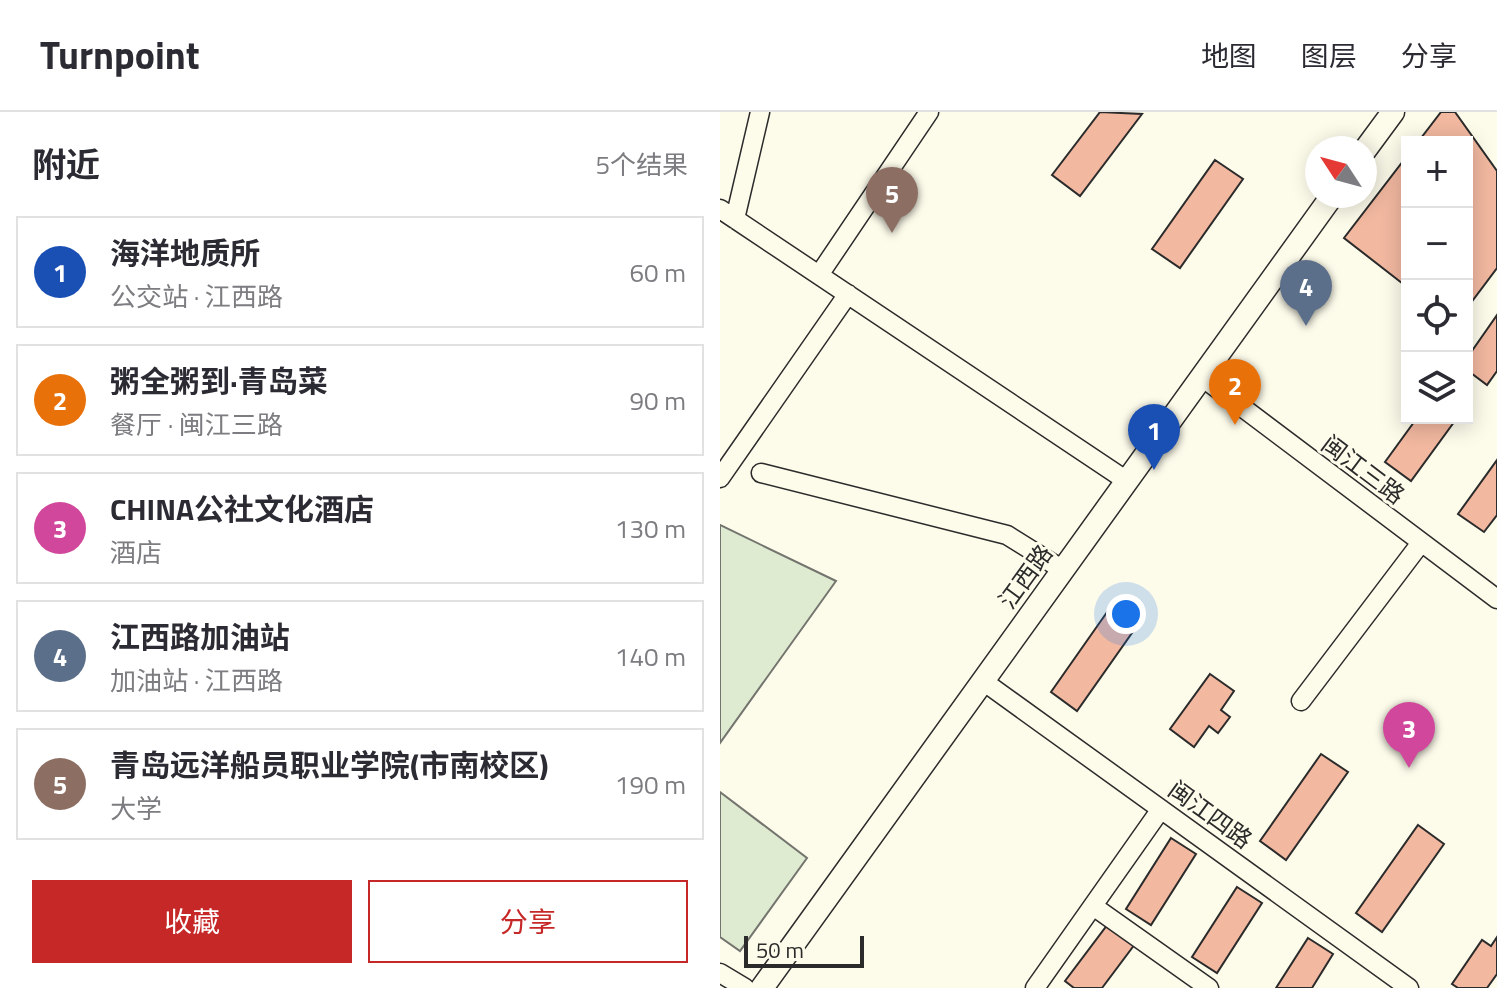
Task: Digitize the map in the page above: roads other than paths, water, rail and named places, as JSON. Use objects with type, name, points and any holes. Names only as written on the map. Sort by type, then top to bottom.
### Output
[{"type":"main road","points":[[1375,136],[1393,112]]},
{"type":"main road","name":"江西路","points":[[762,988],[1323,208]]},
{"type":"street","points":[[760,112],[727,214],[1127,481]]},
{"type":"street","points":[[819,275],[929,112]]},
{"type":"street","points":[[720,478],[848,294]]},
{"type":"street","name":"闽江三路","points":[[1202,377],[1497,599]]},
{"type":"street","points":[[761,473],[1007,535],[1063,570]]},
{"type":"street","points":[[1301,701],[1420,544]]},
{"type":"street","name":"闽江四路","points":[[983,681],[1409,988]]},
{"type":"street","points":[[1035,988],[1161,809]]},
{"type":"street","points":[[1093,906],[1209,988]]},
{"type":"street","points":[[720,973],[745,988]]},
{"type":"place","name":"青岛远洋船员职业学院(市南校区)","points":[[892,233]]},
{"type":"place","name":"江西路加油站","points":[[1306,326]]},
{"type":"place","name":"粥全粥到·青岛菜","points":[[1235,425]]},
{"type":"place","name":"海洋地质所","points":[[1154,470]]},
{"type":"place","name":"CHINA公社文化酒店","points":[[1409,768]]}]
